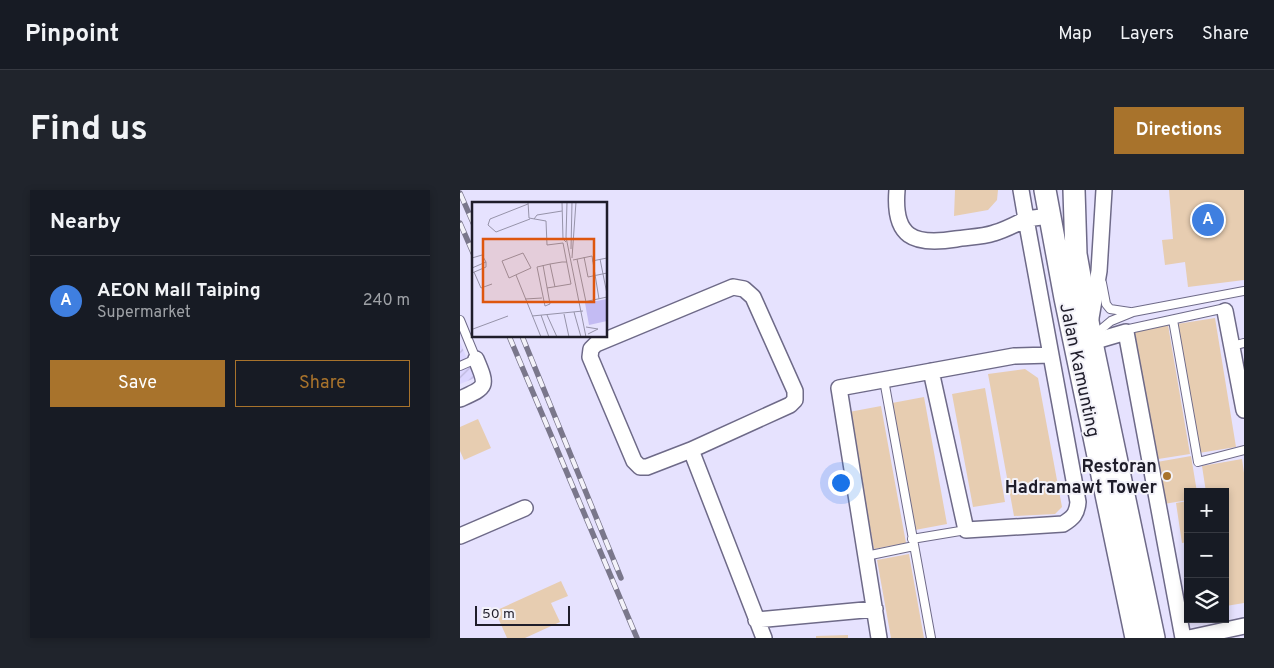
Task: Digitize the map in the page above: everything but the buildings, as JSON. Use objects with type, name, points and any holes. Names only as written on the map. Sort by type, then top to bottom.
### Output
[{"type":"main road","name":"Jalan Kamunting","points":[[1045,190],[1065,298],[1136,638]]},
{"type":"main road","points":[[1058,255],[1059,190]]},
{"type":"main road","name":"Jalan Kamunting","points":[[1074,190],[1076,254],[1091,336],[1154,638]]},
{"type":"street","points":[[897,190],[896,212],[901,225],[908,234],[920,241],[934,243],[993,234],[1026,219],[1049,216]]},
{"type":"street","points":[[931,371],[966,530],[1063,524],[1078,512],[1078,502],[1021,190]]},
{"type":"street","points":[[1104,190],[1099,271],[1091,336],[1126,332],[1183,638]]},
{"type":"street","points":[[733,288],[744,289],[753,297],[795,391],[795,400],[790,405],[691,450],[648,467],[640,466],[634,462],[590,356],[591,349],[596,344],[733,288]]},
{"type":"street","points":[[1226,311],[1238,344],[1244,410]]},
{"type":"street","points":[[880,638],[839,388],[1014,356],[1051,355]]},
{"type":"street","points":[[460,398],[481,390],[484,385],[485,380],[476,359]]},
{"type":"street","points":[[691,450],[764,638]]},
{"type":"street","points":[[460,536],[525,508]]},
{"type":"street","points":[[756,620],[875,609]]},
{"type":"street","points":[[1189,638],[1244,626]]},
{"type":"lane","points":[[1099,271],[1106,304],[1110,310],[1133,312]]},
{"type":"lane","points":[[1091,336],[1111,321],[1133,312],[1244,291]]},
{"type":"lane","points":[[1126,332],[1129,329],[1221,309],[1226,311]]},
{"type":"lane","points":[[460,320],[476,359],[460,366]]},
{"type":"lane","points":[[1173,320],[1198,462],[1244,450]]},
{"type":"lane","points":[[884,380],[931,638]]},
{"type":"lane","points":[[866,556],[913,542],[966,530]]},
{"type":"shaded area","points":[[460,342],[475,378],[460,384]]},
{"type":"railway","points":[[460,193],[472,220]]},
{"type":"railway","points":[[460,223],[472,250]]},
{"type":"railway","points":[[510,338],[637,638]]},
{"type":"railway","points":[[523,338],[621,578]]},
{"type":"place","name":"AEON Mall Taiping","points":[[1208,220]]},
{"type":"place","name":"Restoran Hadramawt Tower","points":[[1167,476]]}]
